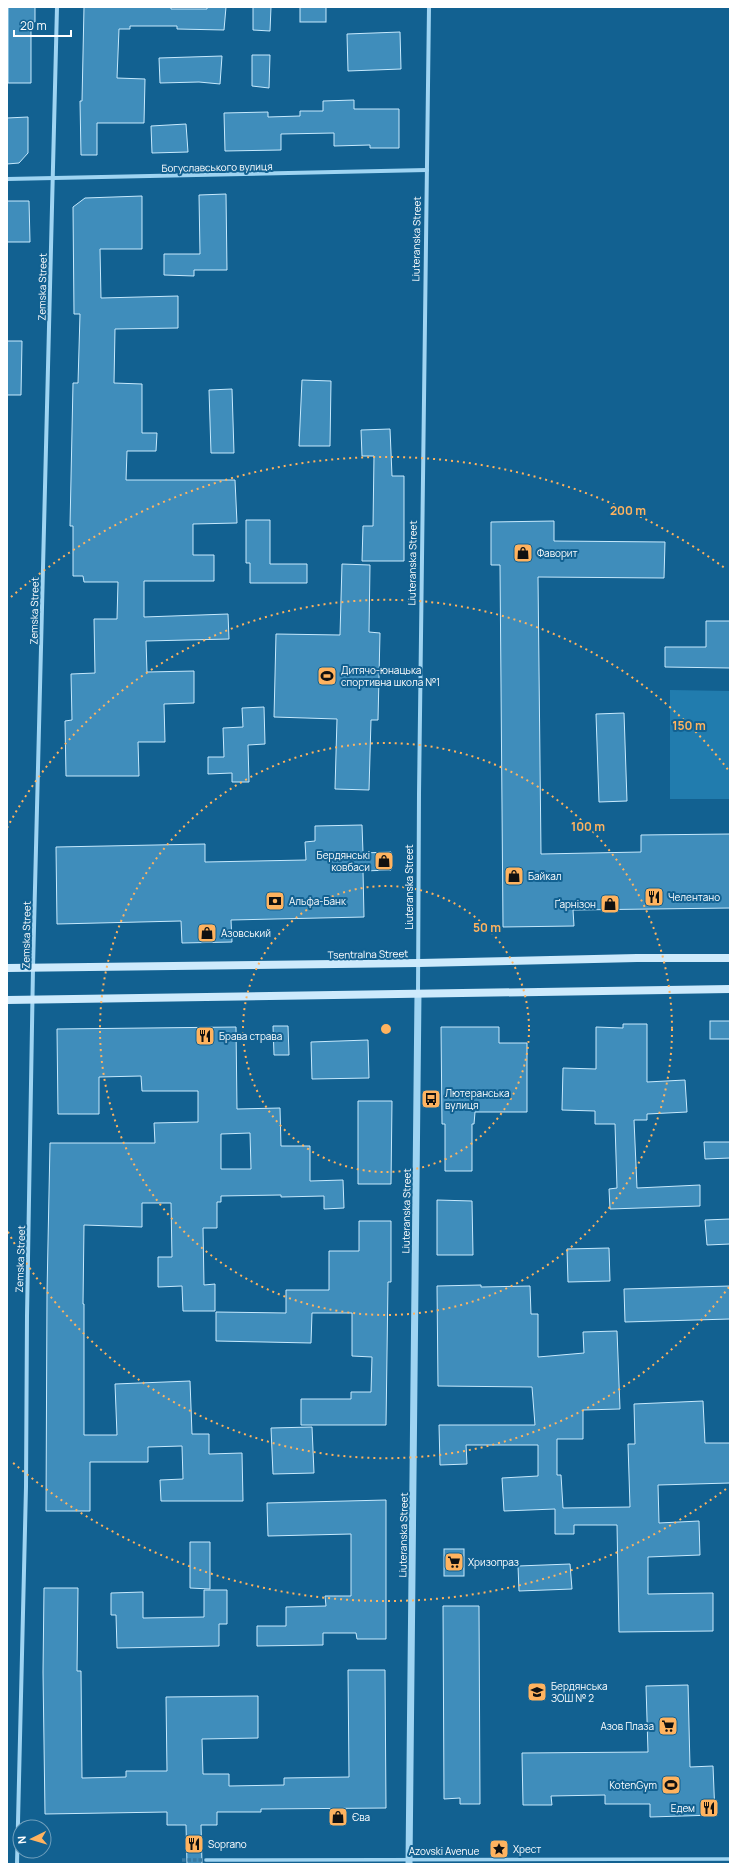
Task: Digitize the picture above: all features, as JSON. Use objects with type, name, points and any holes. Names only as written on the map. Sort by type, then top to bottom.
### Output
[{"type":"main road","name":"Tsentralna Street","points":[[7,968],[419,963],[637,958],[730,958]]},
{"type":"main road","points":[[7,1000],[730,988]]},
{"type":"street","name":"Zemska Street","points":[[17,1864],[26,1487],[27,1316],[33,968],[57,7]]},
{"type":"street","name":"Liuteranska Street","points":[[409,1861],[429,7]]},
{"type":"street","name":"Богуславського вулиця","points":[[7,179],[427,170]]},
{"type":"street","name":"Azovski Avenue","points":[[206,1860],[409,1861],[730,1859]]},
{"type":"shaded area","points":[[670,690],[730,691],[729,799],[670,799]]},
{"type":"building","points":[[8,7],[35,7],[35,22],[31,22],[31,83],[8,83]]},
{"type":"building","points":[[84,7],[171,7],[171,9],[207,9],[207,7],[226,7],[224,30],[177,29],[177,26],[130,26],[130,29],[119,29],[117,78],[145,79],[144,123],[97,123],[97,155],[81,155],[80,101],[82,101]]},
{"type":"building","points":[[253,7],[271,7],[270,31],[253,30]]},
{"type":"building","points":[[300,7],[326,7],[326,22],[300,22]]},
{"type":"building","points":[[400,32],[401,69],[348,71],[347,34]]},
{"type":"building","points":[[252,55],[270,55],[269,88],[252,86]]},
{"type":"building","points":[[222,56],[220,84],[199,82],[160,83],[159,58]]},
{"type":"building","points":[[354,100],[354,109],[399,109],[399,148],[370,148],[370,145],[334,146],[334,133],[281,134],[281,150],[225,151],[224,113],[268,112],[268,117],[300,116],[300,111],[323,111],[323,101]]},
{"type":"building","points":[[28,117],[28,153],[19,163],[7,164],[7,118]]},
{"type":"building","points":[[186,124],[188,152],[152,153],[151,126]]},
{"type":"building","points":[[226,194],[227,270],[194,270],[194,276],[164,275],[164,254],[200,254],[199,195]]},
{"type":"building","points":[[142,196],[142,249],[100,249],[101,298],[178,296],[178,328],[115,329],[114,383],[142,384],[142,433],[157,433],[156,451],[127,451],[126,480],[235,480],[237,523],[193,524],[193,555],[214,555],[214,581],[144,581],[144,617],[228,614],[229,639],[146,641],[147,672],[194,671],[194,703],[164,704],[165,742],[138,742],[139,776],[66,776],[65,721],[72,720],[71,674],[95,673],[94,619],[117,619],[118,582],[84,582],[83,576],[73,576],[73,526],[70,526],[73,383],[78,383],[80,314],[74,314],[73,207],[85,198]]},
{"type":"building","points":[[7,201],[29,201],[30,242],[7,242]]},
{"type":"building","points":[[7,341],[22,341],[21,395],[7,395]]},
{"type":"building","points":[[302,380],[331,381],[330,446],[299,446]]},
{"type":"building","points":[[232,389],[234,453],[211,453],[209,390]]},
{"type":"building","points":[[390,429],[392,476],[404,476],[404,561],[362,561],[363,526],[373,526],[374,456],[362,456],[361,430]]},
{"type":"building","points":[[246,520],[270,520],[270,564],[307,564],[307,583],[250,583],[250,563],[246,563]]},
{"type":"building","points":[[554,521],[554,541],[665,542],[664,578],[538,577],[541,854],[641,852],[641,835],[730,834],[730,908],[573,910],[574,926],[503,927],[500,565],[491,565],[491,522]]},
{"type":"building","name":"Дитячо-юнацька спортивна школа №1","points":[[342,564],[370,565],[369,632],[380,633],[378,720],[371,720],[369,790],[335,789],[337,719],[274,717],[276,634],[340,635]]},
{"type":"building","points":[[706,621],[730,621],[730,668],[665,667],[665,647],[706,647]]},
{"type":"building","points":[[264,707],[265,744],[248,745],[249,782],[232,782],[232,773],[208,774],[208,757],[224,757],[223,728],[243,727],[242,708]]},
{"type":"building","points":[[624,713],[627,801],[599,802],[596,714]]},
{"type":"building","points":[[362,825],[363,853],[391,852],[391,870],[363,871],[364,917],[231,920],[232,942],[182,943],[181,921],[57,924],[56,847],[205,844],[205,862],[306,860],[305,842],[315,841],[315,826]]},
{"type":"building","points":[[710,1021],[730,1021],[730,1039],[710,1039]]},
{"type":"building","points":[[623,1024],[647,1024],[647,1082],[685,1080],[687,1112],[647,1114],[647,1120],[634,1120],[637,1188],[700,1185],[700,1206],[610,1209],[609,1189],[617,1188],[615,1124],[595,1124],[595,1111],[562,1110],[563,1068],[596,1069],[596,1027],[623,1028]]},
{"type":"building","points":[[273,1026],[288,1026],[289,1055],[274,1055]]},
{"type":"building","points":[[236,1027],[237,1109],[280,1108],[281,1146],[310,1146],[310,1181],[343,1180],[344,1208],[324,1209],[324,1196],[221,1196],[221,1202],[217,1202],[217,1228],[203,1228],[204,1285],[215,1284],[215,1311],[183,1311],[182,1286],[158,1287],[158,1257],[172,1257],[171,1203],[142,1203],[142,1227],[84,1225],[84,1435],[117,1435],[115,1384],[190,1381],[192,1434],[209,1434],[209,1454],[242,1453],[243,1501],[161,1501],[160,1480],[183,1479],[182,1446],[148,1447],[148,1462],[90,1462],[90,1511],[46,1511],[47,1293],[50,1143],[155,1143],[154,1123],[198,1122],[198,1091],[142,1091],[141,1076],[99,1077],[99,1114],[58,1114],[57,1029]],"holes":[[[250,1133],[251,1169],[221,1169],[221,1134]]]},
{"type":"building","points":[[441,1027],[499,1027],[499,1043],[527,1043],[527,1112],[475,1112],[474,1124],[472,1124],[472,1171],[445,1171],[445,1124],[442,1124]]},
{"type":"building","points":[[368,1040],[369,1078],[312,1079],[311,1042]]},
{"type":"building","points":[[358,1101],[392,1101],[391,1184],[358,1184]]},
{"type":"building","points":[[704,1142],[730,1142],[730,1158],[705,1159]]},
{"type":"building","points":[[437,1200],[472,1201],[473,1255],[437,1255]]},
{"type":"building","points":[[730,1219],[730,1244],[707,1245],[705,1220]]},
{"type":"building","points":[[359,1221],[391,1221],[391,1282],[388,1282],[386,1425],[301,1425],[301,1399],[351,1399],[351,1392],[371,1392],[372,1357],[352,1356],[352,1313],[312,1313],[311,1343],[216,1341],[216,1312],[286,1313],[286,1290],[329,1290],[329,1251],[359,1251]]},
{"type":"building","points":[[609,1248],[610,1281],[568,1282],[567,1249]]},
{"type":"building","points":[[481,1285],[481,1287],[530,1286],[531,1314],[538,1314],[538,1357],[584,1353],[583,1332],[617,1331],[620,1409],[583,1410],[583,1439],[557,1439],[557,1475],[561,1475],[563,1508],[630,1507],[628,1444],[635,1444],[634,1404],[703,1401],[705,1443],[730,1443],[730,1483],[658,1485],[659,1523],[699,1521],[700,1555],[648,1557],[648,1594],[713,1593],[713,1631],[619,1632],[617,1525],[574,1525],[574,1534],[555,1534],[555,1509],[504,1511],[502,1478],[538,1476],[538,1445],[466,1445],[467,1464],[440,1465],[439,1425],[535,1425],[532,1387],[438,1386],[437,1286]]},
{"type":"building","points":[[730,1286],[730,1319],[625,1322],[624,1289]]},
{"type":"building","points":[[312,1427],[314,1473],[273,1474],[271,1428]]},
{"type":"building","points":[[386,1500],[386,1639],[357,1639],[356,1633],[323,1633],[323,1645],[257,1646],[257,1626],[286,1626],[286,1607],[326,1606],[325,1596],[351,1596],[351,1534],[268,1536],[267,1503]]},
{"type":"building","points":[[190,1542],[210,1542],[210,1589],[190,1588]]},
{"type":"building","name":"Хризопраз","points":[[444,1549],[464,1549],[464,1576],[444,1576]]},
{"type":"building","points":[[570,1564],[572,1589],[519,1591],[518,1566]]},
{"type":"building","points":[[44,1588],[78,1588],[77,1671],[81,1671],[82,1778],[126,1777],[126,1771],[167,1771],[166,1697],[258,1696],[258,1738],[202,1739],[203,1774],[229,1774],[229,1786],[284,1785],[284,1778],[349,1777],[348,1670],[385,1670],[386,1808],[261,1809],[261,1812],[217,1812],[217,1825],[201,1825],[202,1864],[187,1864],[186,1825],[167,1825],[167,1812],[45,1814],[43,1672]]},
{"type":"building","points":[[204,1590],[227,1590],[227,1624],[219,1624],[219,1646],[117,1648],[116,1615],[111,1615],[111,1593],[143,1592],[143,1618],[204,1617]]},
{"type":"building","points":[[443,1606],[479,1606],[480,1804],[460,1804],[460,1798],[444,1799]]},
{"type":"building","points":[[688,1685],[690,1767],[713,1766],[715,1815],[650,1817],[650,1804],[605,1804],[605,1795],[551,1796],[552,1805],[523,1805],[522,1753],[648,1752],[646,1686]]},
{"type":"tunnel","points":[[182,1860],[206,1860]]},
{"type":"place","name":"Фаворит","points":[[523,553]]},
{"type":"place","name":"Дитячо-юнацька спортивна школа №1","points":[[327,676]]},
{"type":"place","name":"Бердянські ковбаси","points":[[384,861]]},
{"type":"place","name":"Байкал","points":[[514,876]]},
{"type":"place","name":"Челентано","points":[[654,897]]},
{"type":"place","name":"Альфа-Банк","points":[[275,901]]},
{"type":"place","name":"Ґарнізон","points":[[610,904]]},
{"type":"place","name":"Азовський","points":[[207,933]]},
{"type":"place","name":"Брава страва","points":[[205,1036]]},
{"type":"place","name":"Лютеранська вулиця","points":[[431,1099]]},
{"type":"place","name":"Хризопраз","points":[[454,1562]]},
{"type":"place","name":"Бердянська ЗОШ № 2","points":[[537,1692]]},
{"type":"place","name":"Азов Плаза","points":[[668,1726]]},
{"type":"place","name":"KotenGym","points":[[671,1785]]},
{"type":"place","name":"Едем","points":[[709,1808]]},
{"type":"place","name":"Єва","points":[[338,1817]]},
{"type":"place","name":"Soprano","points":[[194,1844]]},
{"type":"place","name":"Хрест","points":[[499,1849]]}]
